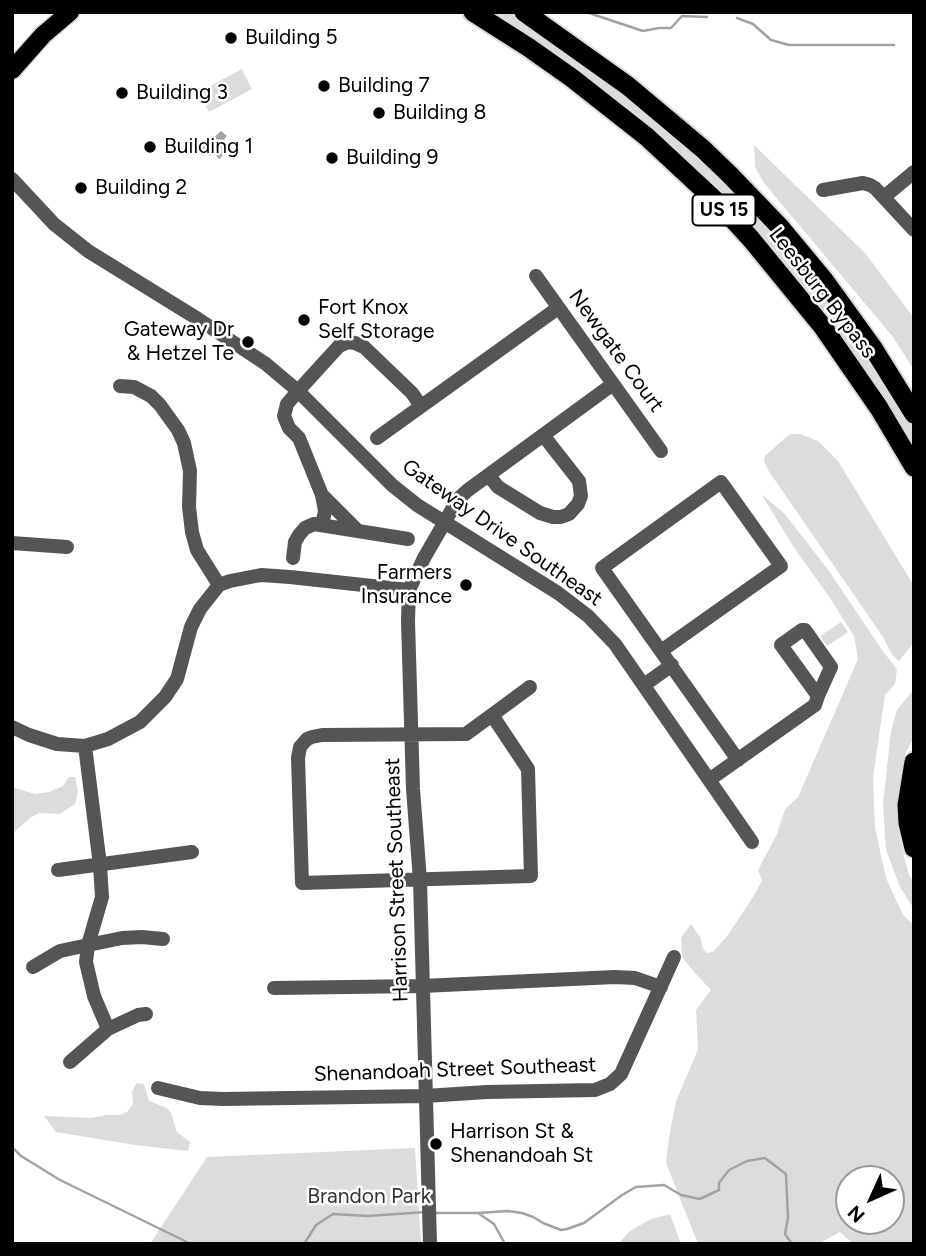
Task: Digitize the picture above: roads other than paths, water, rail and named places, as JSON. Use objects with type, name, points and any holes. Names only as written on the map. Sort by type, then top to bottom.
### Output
[{"type":"highway","name":"Leesburg Bypass","points":[[473,12],[554,64],[607,105],[647,137],[719,204],[760,248],[823,327],[879,408],[914,467]]},
{"type":"highway","name":"Leesburg Bypass","points":[[524,12],[628,86],[703,149],[739,184],[780,227],[824,280],[873,348],[913,413]]},
{"type":"highway","points":[[914,762],[907,805],[914,848]]},
{"type":"main road","points":[[12,71],[43,36],[70,12]]},
{"type":"street","points":[[884,197],[914,172]]},
{"type":"street","name":"Gateway Drive Southeast","points":[[12,179],[54,224],[88,251],[242,347],[298,391],[392,485],[417,505],[574,604],[615,644],[752,842]]},
{"type":"street","points":[[823,190],[863,183],[875,188],[914,230]]},
{"type":"street","name":"Newgate Court","points":[[536,276],[661,451]]},
{"type":"street","points":[[377,438],[558,308]]},
{"type":"street","points":[[322,525],[325,510],[322,495],[299,438],[289,428],[284,416],[287,404],[339,346],[348,342],[365,347],[412,393],[421,406]]},
{"type":"street","name":"Harrison Street Southeast","points":[[430,1244],[420,880],[413,789],[408,621],[410,590],[423,560],[458,499],[613,384]]},
{"type":"street","points":[[120,386],[134,387],[151,396],[178,430],[184,443],[190,471],[189,507],[192,532],[197,550],[219,585]]},
{"type":"street","points":[[489,475],[498,487],[540,513],[553,517],[569,514],[581,496],[579,481],[543,435]]},
{"type":"street","points":[[662,651],[781,566],[720,482],[602,568],[738,760]]},
{"type":"street","points":[[322,495],[357,530]]},
{"type":"street","points":[[293,558],[295,542],[311,525],[408,539]]},
{"type":"street","points":[[12,543],[67,547]]},
{"type":"street","points":[[12,727],[29,736],[57,744],[85,746],[108,739],[140,722],[165,697],[177,679],[186,640],[200,609],[219,585],[230,581],[261,575],[410,590]]},
{"type":"street","points":[[644,685],[672,665]]},
{"type":"street","points":[[492,715],[528,769],[531,876],[302,883],[298,758],[303,743],[322,735],[466,734],[530,687]]},
{"type":"street","points":[[709,780],[815,705],[818,696]]},
{"type":"street","points":[[85,746],[102,897],[88,945],[86,962],[90,984],[108,1029]]},
{"type":"street","points":[[58,870],[192,852]]},
{"type":"street","points":[[33,967],[60,951],[122,938],[163,939]]},
{"type":"street","name":"Shenandoah Street Southeast","points":[[159,1088],[200,1098],[223,1099],[595,1090],[606,1087],[617,1079],[624,1068],[674,957]]},
{"type":"street","points":[[274,988],[422,986],[615,977],[643,980],[661,987]]},
{"type":"street","points":[[70,1062],[108,1029],[146,1014]]},
{"type":"waterway","points":[[586,12],[643,31],[671,28],[682,16],[707,17]]},
{"type":"waterway","points":[[737,18],[753,24],[771,40],[789,45],[894,45]]},
{"type":"waterway","points":[[12,1147],[21,1156],[60,1180],[191,1244]]},
{"type":"waterway","points":[[436,1213],[508,1211],[522,1213],[561,1230],[567,1229],[584,1223],[636,1187],[664,1185],[681,1195],[700,1199],[719,1190],[719,1183],[729,1170],[747,1161],[765,1158],[786,1174],[788,1218],[785,1234],[792,1244]]},
{"type":"waterway","points":[[304,1244],[316,1225],[333,1214],[368,1216],[425,1212]]},
{"type":"waterway","points":[[478,1213],[494,1224],[505,1244]]},
{"type":"place","name":"Building 5","points":[[231,38]]},
{"type":"place","name":"Building 7","points":[[324,86]]},
{"type":"place","name":"Building 3","points":[[122,93]]},
{"type":"place","name":"Building 8","points":[[379,113]]},
{"type":"place","name":"Building 1","points":[[150,147]]},
{"type":"place","name":"Building 9","points":[[332,158]]},
{"type":"place","name":"Building 2","points":[[81,188]]},
{"type":"place","name":"Fort Knox Self Storage","points":[[304,320]]},
{"type":"place","name":"Gateway Dr & Hetzel Te","points":[[248,342]]},
{"type":"place","name":"Farmers Insurance","points":[[466,585]]},
{"type":"place","name":"Harrison St & Shenandoah St","points":[[436,1144]]},
{"type":"park label","name":"Brandon Park","points":[[369,1197]]}]
